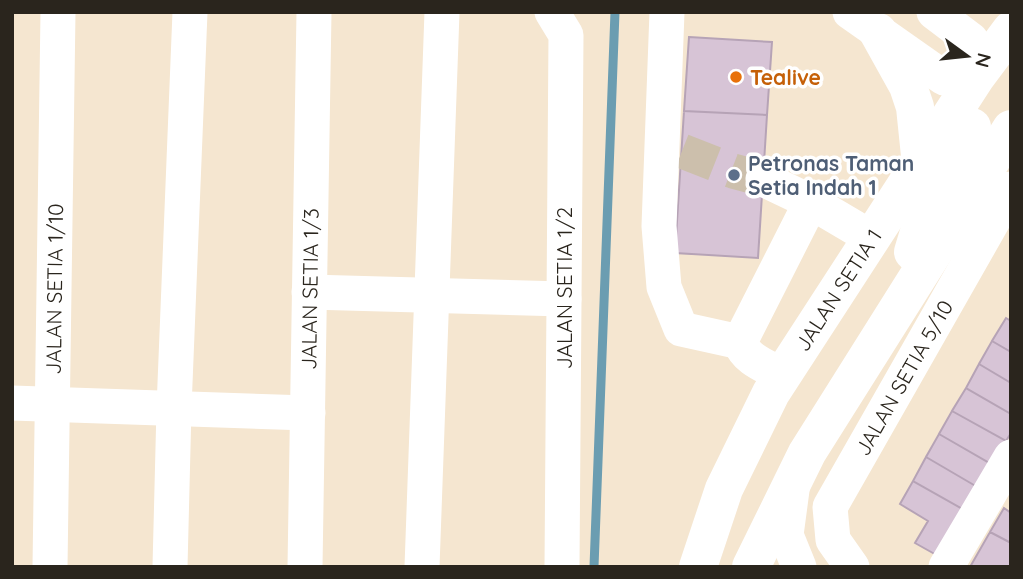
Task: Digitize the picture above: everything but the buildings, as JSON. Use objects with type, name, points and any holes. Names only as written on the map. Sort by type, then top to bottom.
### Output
[{"type":"main road","points":[[864,22],[908,86],[915,107],[921,164]]},
{"type":"main road","name":"JALAN SETIA 1","points":[[698,567],[724,489],[776,384],[976,77],[1011,30]]},
{"type":"main road","points":[[895,313],[922,222],[977,117],[976,77],[1011,57]]},
{"type":"main road","points":[[751,567],[807,453],[1011,129]]},
{"type":"main road","points":[[723,567],[721,549],[776,384]]},
{"type":"street","name":"JALAN SETIA 1/10","points":[[51,567],[58,12]]},
{"type":"street","points":[[170,567],[190,12]]},
{"type":"street","name":"JALAN SETIA 1/3","points":[[306,567],[314,12]]},
{"type":"street","points":[[422,567],[442,12]]},
{"type":"street","name":"JALAN SETIA 1/2","points":[[552,12],[566,35],[562,567]]},
{"type":"street","points":[[667,12],[671,149],[660,226],[664,287],[681,329],[740,342]]},
{"type":"street","points":[[864,22],[944,78],[976,77],[971,40],[934,12]]},
{"type":"street","points":[[763,179],[811,202],[872,238]]},
{"type":"street","name":"JALAN SETIA 5/10","points":[[852,567],[833,540],[830,507],[1011,189]]},
{"type":"street","points":[[776,384],[744,352],[740,342],[811,202]]},
{"type":"street","points":[[309,292],[564,299]]},
{"type":"street","points":[[12,403],[308,413]]},
{"type":"street","points":[[946,567],[1011,457]]},
{"type":"street","points":[[793,480],[786,535],[799,567]]},
{"type":"waterway","points":[[594,567],[615,12]]},
{"type":"tunnel","points":[[682,151],[733,171],[763,179]]},
{"type":"place","name":"Tealive","points":[[736,77]]},
{"type":"place","name":"Petronas Taman Setia Indah 1","points":[[734,175]]}]
